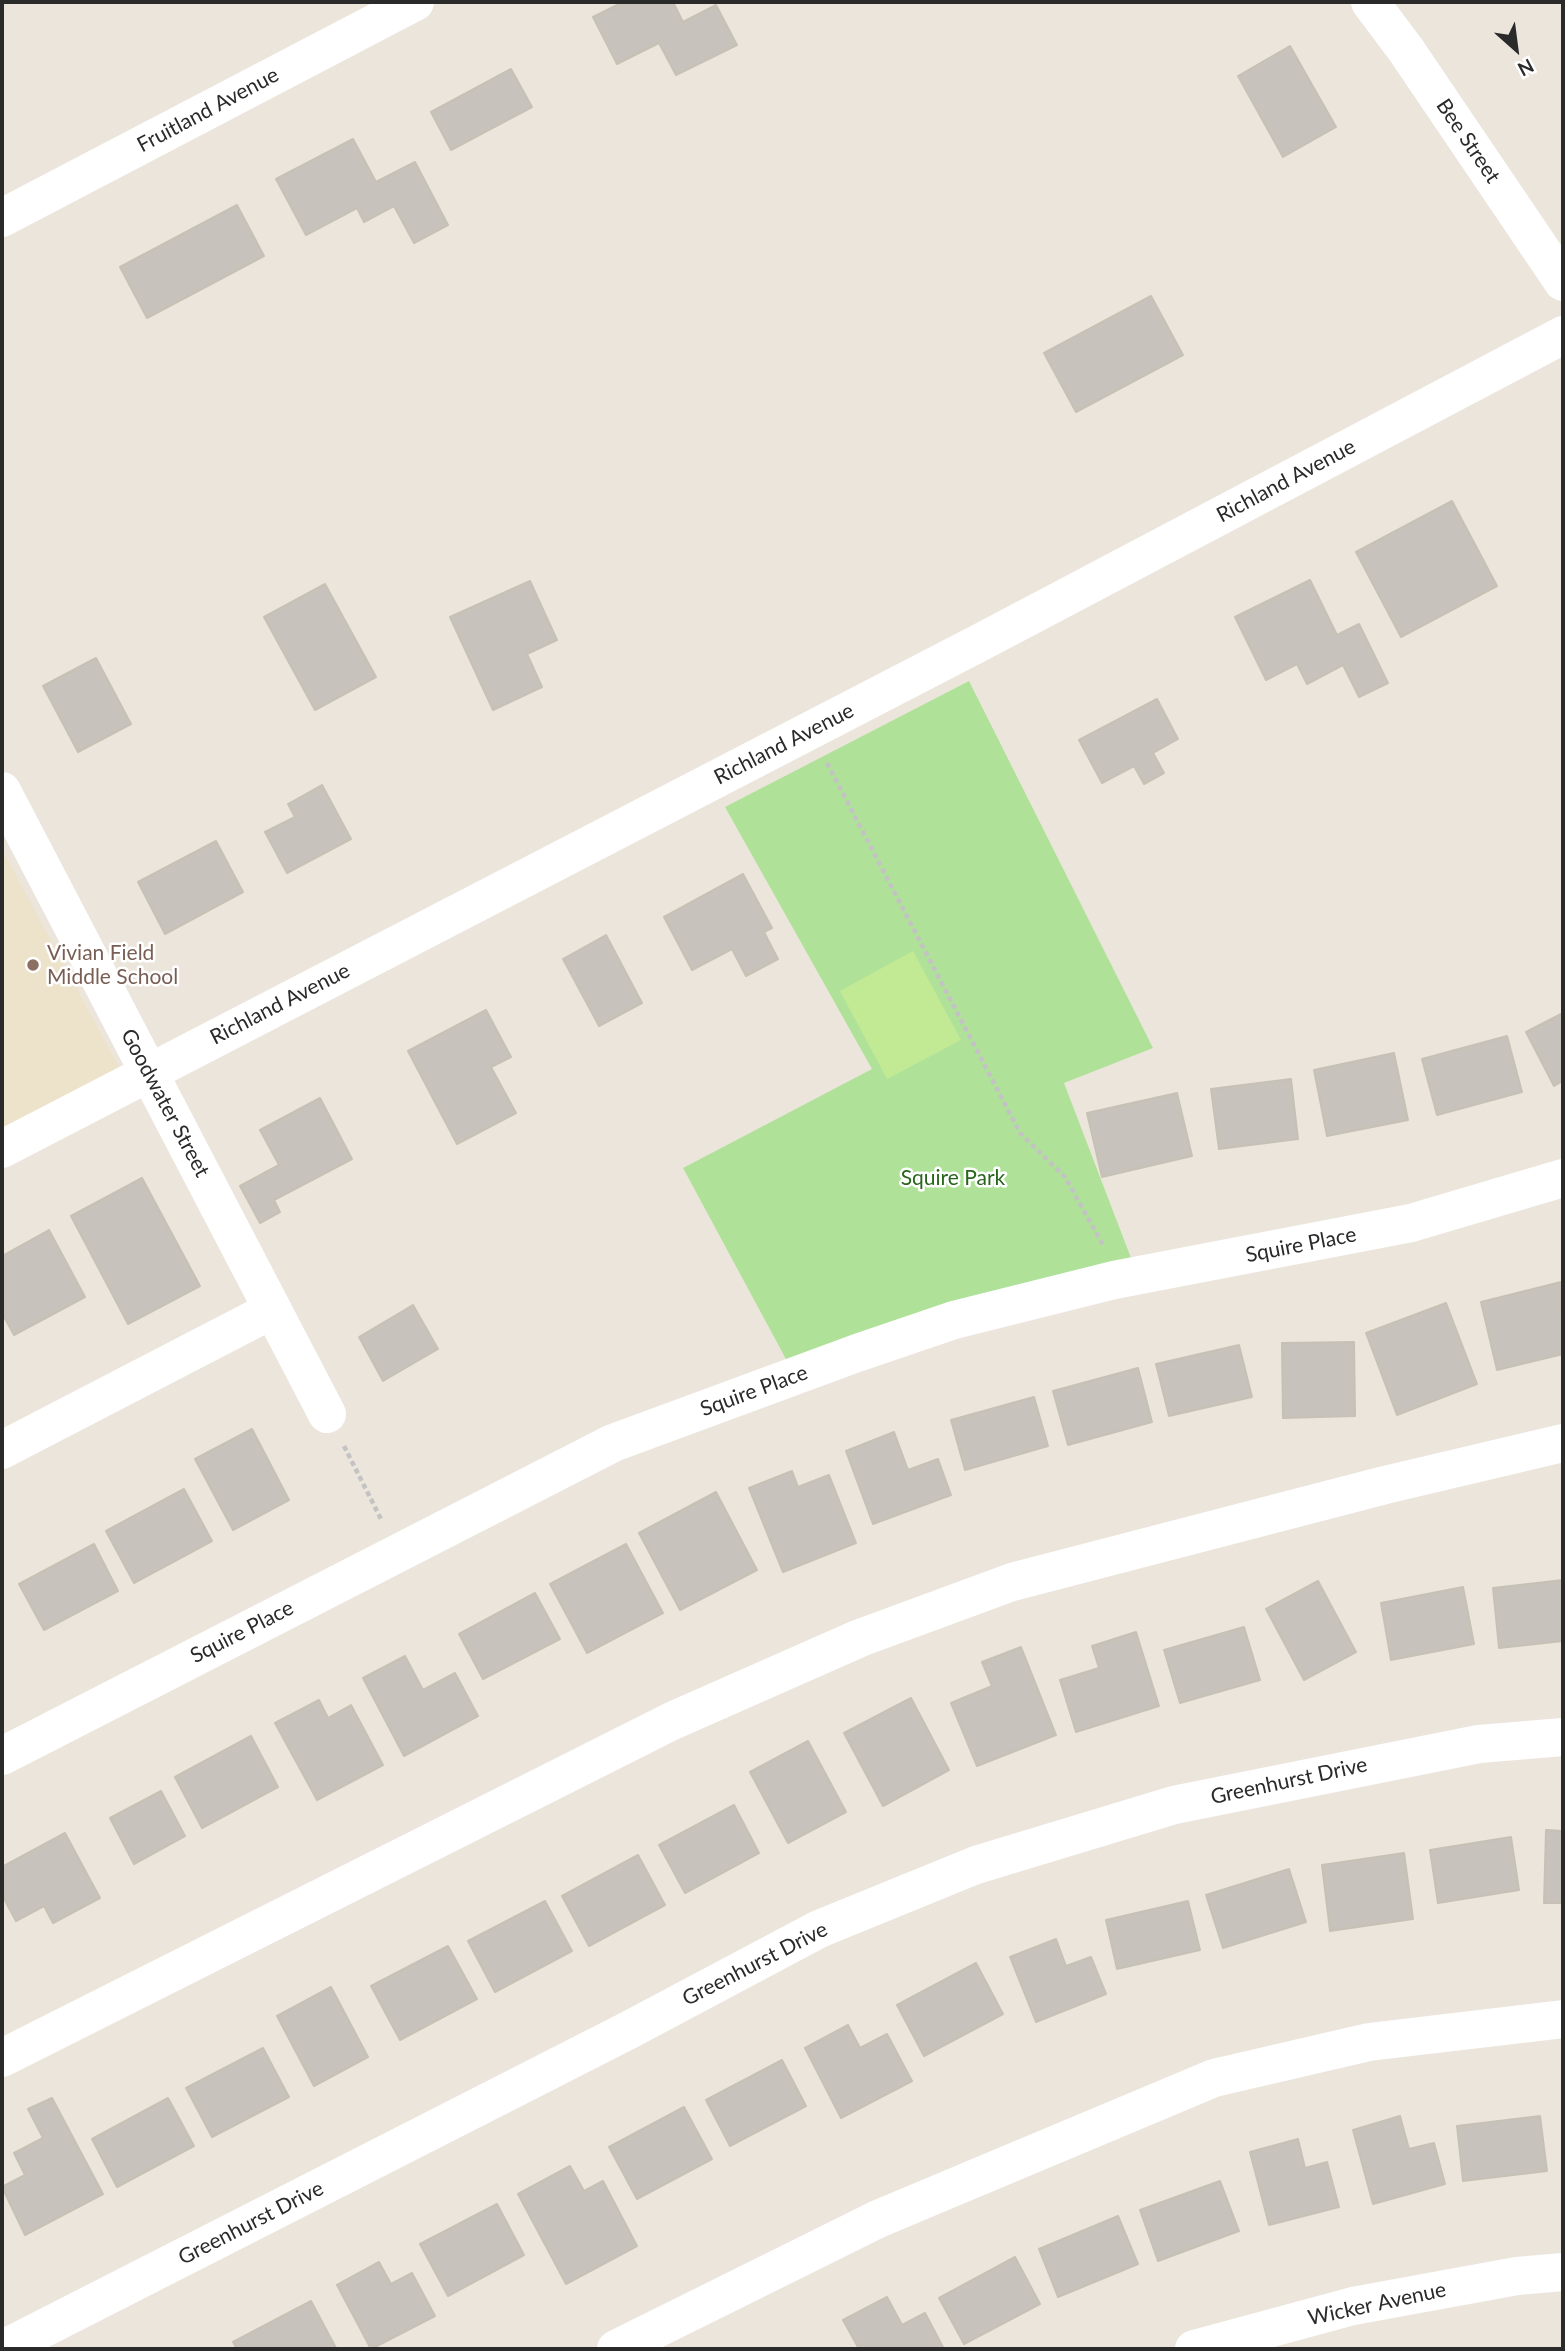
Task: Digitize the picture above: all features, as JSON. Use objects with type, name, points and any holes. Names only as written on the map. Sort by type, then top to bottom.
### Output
[{"type":"street","name":"Fruitland Avenue","points":[[2,218],[415,2]]},
{"type":"street","name":"Bee Street","points":[[1370,2],[1406,50],[1563,282]]},
{"type":"street","name":"Richland Avenue","points":[[2,1149],[810,731],[1563,335]]},
{"type":"street","name":"Goodwater Street","points":[[2,791],[327,1414]]},
{"type":"street","name":"Squire Place","points":[[2,1756],[613,1443],[954,1320],[1114,1280],[1411,1223],[1563,1178]]},
{"type":"street","points":[[2,1450],[272,1310]]},
{"type":"street","points":[[2,2058],[672,1721],[860,1637],[1012,1582],[1385,1485],[1563,1443]]},
{"type":"street","name":"Greenhurst Drive","points":[[3,2349],[627,2031],[819,1929],[976,1865],[1174,1805],[1466,1746],[1563,1737]]},
{"type":"street","points":[[616,2349],[878,2219],[1214,2078],[1369,2042],[1563,2019]]},
{"type":"street","name":"Wicker Avenue","points":[[1194,2349],[1353,2306],[1517,2276],[1563,2272]]},
{"type":"path","points":[[810,731],[1020,1133],[1065,1177],[1101,1237],[1114,1280]]},
{"type":"path","points":[[327,1414],[398,1551]]},
{"type":"shaded area","name":"Vivian Field Middle School","points":[[2,849],[127,1082],[2,1147]]},
{"type":"green space","name":"Squire Park","points":[[969,681],[1153,1048],[1064,1083],[1136,1271],[787,1361],[683,1168],[872,1069],[725,807]]},
{"type":"green space","points":[[913,951],[961,1040],[887,1079],[840,991]]},
{"type":"building","points":[[623,2],[673,2],[683,22],[716,5],[737,45],[676,75],[659,43],[617,64],[593,17]]},
{"type":"building","points":[[1290,46],[1336,127],[1283,157],[1238,76]]},
{"type":"building","points":[[511,69],[532,107],[451,150],[431,112]]},
{"type":"building","points":[[353,139],[376,182],[415,162],[448,225],[414,243],[394,206],[364,222],[357,208],[306,235],[276,179]]},
{"type":"building","points":[[237,205],[264,256],[147,318],[120,267]]},
{"type":"building","points":[[1151,296],[1183,355],[1076,412],[1044,353]]},
{"type":"building","points":[[1452,501],[1497,586],[1401,637],[1356,552]]},
{"type":"building","points":[[1310,580],[1337,635],[1359,624],[1388,683],[1359,697],[1343,665],[1307,684],[1297,664],[1266,680],[1235,617]]},
{"type":"building","points":[[530,581],[557,640],[527,654],[542,687],[493,710],[450,617]]},
{"type":"building","points":[[325,584],[376,677],[315,710],[264,617]]},
{"type":"building","points":[[96,658],[131,724],[78,752],[43,686]]},
{"type":"building","points":[[1157,699],[1178,739],[1153,753],[1164,773],[1144,784],[1134,766],[1102,783],[1079,740]]},
{"type":"building","points":[[322,785],[351,839],[287,873],[265,832],[295,817],[288,804]]},
{"type":"building","points":[[216,841],[243,892],[165,934],[138,882]]},
{"type":"building","points":[[743,874],[772,928],[764,932],[778,959],[746,976],[732,949],[692,970],[664,917]]},
{"type":"building","points":[[606,935],[642,1003],[599,1026],[563,959]]},
{"type":"building","points":[[486,1010],[511,1057],[491,1067],[516,1113],[457,1144],[408,1051]]},
{"type":"building","points":[[1563,1013],[1563,1081],[1554,1086],[1526,1032]]},
{"type":"building","points":[[1507,1036],[1522,1092],[1437,1115],[1422,1059]]},
{"type":"building","points":[[1394,1053],[1408,1120],[1327,1136],[1314,1070]]},
{"type":"building","points":[[1291,1079],[1298,1139],[1219,1149],[1211,1089]]},
{"type":"building","points":[[1177,1093],[1192,1156],[1102,1177],[1087,1113]]},
{"type":"building","points":[[320,1098],[352,1159],[274,1200],[280,1212],[260,1223],[240,1186],[279,1165],[260,1130]]},
{"type":"building","points":[[142,1178],[200,1286],[128,1324],[71,1216]]},
{"type":"building","points":[[49,1230],[85,1297],[14,1335],[2,1313],[2,1256]]},
{"type":"building","points":[[1561,1282],[1563,1354],[1497,1370],[1481,1302]]},
{"type":"building","points":[[1446,1303],[1477,1384],[1397,1415],[1366,1333]]},
{"type":"building","points":[[413,1305],[438,1349],[383,1381],[359,1337]]},
{"type":"building","points":[[1354,1342],[1355,1416],[1283,1418],[1282,1343]]},
{"type":"building","points":[[1239,1345],[1252,1397],[1169,1416],[1156,1364]]},
{"type":"building","points":[[1138,1368],[1152,1422],[1068,1445],[1053,1391]]},
{"type":"building","points":[[1034,1397],[1048,1446],[965,1470],[951,1420]]},
{"type":"building","points":[[252,1429],[289,1500],[233,1530],[195,1459]]},
{"type":"building","points":[[894,1432],[908,1470],[938,1459],[951,1495],[873,1524],[846,1451]]},
{"type":"building","points":[[792,1471],[798,1487],[829,1475],[856,1543],[783,1572],[749,1488]]},
{"type":"building","points":[[184,1489],[212,1541],[134,1583],[106,1531]]},
{"type":"building","points":[[716,1492],[757,1570],[680,1610],[639,1533]]},
{"type":"building","points":[[94,1544],[118,1591],[44,1630],[19,1584]]},
{"type":"building","points":[[626,1544],[663,1613],[587,1653],[550,1584]]},
{"type":"building","points":[[1563,1580],[1563,1641],[1499,1648],[1493,1588]]},
{"type":"building","points":[[1318,1581],[1356,1652],[1304,1680],[1266,1609]]},
{"type":"building","points":[[1463,1587],[1474,1644],[1391,1660],[1381,1603]]},
{"type":"building","points":[[535,1593],[560,1639],[483,1679],[459,1634]]},
{"type":"building","points":[[1244,1627],[1260,1680],[1180,1703],[1164,1650]]},
{"type":"building","points":[[1136,1632],[1159,1706],[1076,1732],[1060,1680],[1099,1668],[1092,1646]]},
{"type":"building","points":[[1021,1647],[1056,1735],[977,1766],[951,1703],[992,1686],[982,1662]]},
{"type":"building","points":[[405,1656],[423,1690],[455,1673],[478,1716],[404,1756],[363,1678]]},
{"type":"building","points":[[911,1698],[949,1770],[883,1806],[844,1733]]},
{"type":"building","points":[[319,1700],[328,1718],[351,1705],[383,1765],[317,1800],[275,1723]]},
{"type":"building","points":[[251,1736],[278,1787],[202,1828],[175,1777]]},
{"type":"building","points":[[808,1741],[846,1812],[788,1843],[750,1772]]},
{"type":"building","points":[[161,1791],[185,1836],[134,1864],[110,1818]]},
{"type":"building","points":[[734,1805],[759,1853],[685,1893],[659,1845]]},
{"type":"building","points":[[1546,1830],[1563,1831],[1563,1903],[1544,1903]]},
{"type":"building","points":[[65,1833],[100,1898],[53,1923],[44,1906],[16,1921],[2,1895],[2,1867]]},
{"type":"building","points":[[1511,1837],[1519,1890],[1438,1903],[1430,1850]]},
{"type":"building","points":[[1404,1853],[1413,1919],[1330,1931],[1322,1865]]},
{"type":"building","points":[[638,1855],[665,1905],[589,1946],[562,1896]]},
{"type":"building","points":[[1289,1869],[1306,1922],[1223,1948],[1206,1895]]},
{"type":"building","points":[[545,1901],[572,1951],[495,1992],[468,1941]]},
{"type":"building","points":[[1188,1901],[1200,1950],[1117,1969],[1106,1920]]},
{"type":"building","points":[[1056,1939],[1066,1966],[1091,1957],[1106,1994],[1036,2022],[1010,1957]]},
{"type":"building","points":[[448,1946],[477,1999],[400,2040],[371,1986]]},
{"type":"building","points":[[976,1963],[1003,2014],[924,2056],[897,2005]]},
{"type":"building","points":[[331,1987],[368,2057],[314,2086],[277,2016]]},
{"type":"building","points":[[848,2025],[860,2048],[887,2034],[912,2081],[841,2118],[805,2048]]},
{"type":"building","points":[[263,2048],[289,2097],[212,2137],[186,2088]]},
{"type":"building","points":[[782,2060],[806,2106],[730,2146],[706,2100]]},
{"type":"building","points":[[52,2098],[103,2194],[25,2235],[2,2187],[25,2175],[14,2153],[43,2138],[28,2109]]},
{"type":"building","points":[[168,2098],[194,2146],[117,2187],[92,2139]]},
{"type":"building","points":[[684,2107],[712,2159],[637,2199],[609,2147]]},
{"type":"building","points":[[1400,2116],[1409,2149],[1434,2143],[1445,2184],[1373,2204],[1353,2130]]},
{"type":"building","points":[[1540,2116],[1547,2171],[1463,2181],[1457,2126]]},
{"type":"building","points":[[1298,2139],[1305,2168],[1327,2162],[1339,2207],[1269,2225],[1250,2152]]},
{"type":"building","points":[[570,2166],[584,2191],[603,2181],[637,2246],[566,2284],[518,2194]]},
{"type":"building","points":[[1220,2181],[1239,2231],[1158,2261],[1140,2210]]},
{"type":"building","points":[[497,2204],[524,2255],[448,2296],[420,2244]]},
{"type":"building","points":[[1118,2216],[1138,2264],[1058,2297],[1039,2249]]},
{"type":"building","points":[[1015,2257],[1040,2304],[964,2344],[939,2298]]},
{"type":"building","points":[[379,2262],[391,2284],[412,2273],[435,2316],[371,2349],[337,2285]]},
{"type":"building","points":[[887,2297],[902,2325],[925,2313],[944,2349],[859,2349],[843,2320]]},
{"type":"building","points":[[311,2301],[336,2348],[237,2349],[233,2342]]},
{"type":"place","name":"Vivian Field Middle School","points":[[33,965]]}]
